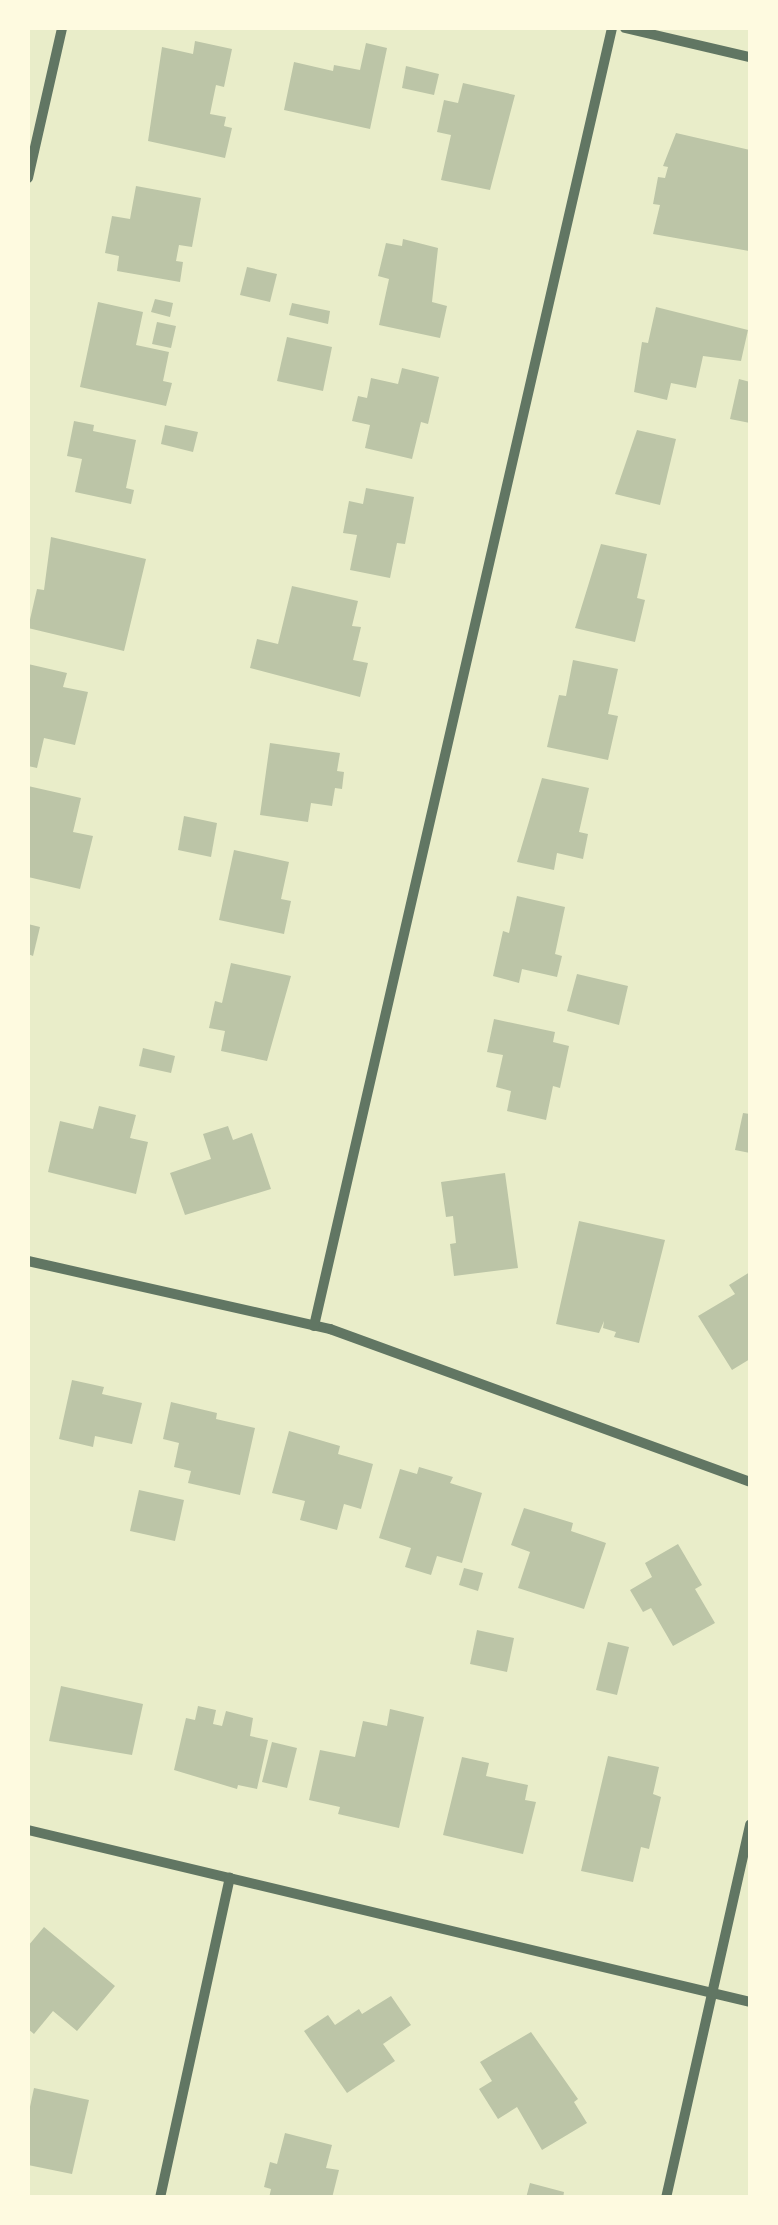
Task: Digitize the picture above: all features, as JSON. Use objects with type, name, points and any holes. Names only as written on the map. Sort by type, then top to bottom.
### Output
[{"type":"street","points":[[28,178],[62,28]]},
{"type":"street","points":[[314,1326],[612,28]]},
{"type":"street","points":[[624,28],[750,57]]},
{"type":"street","points":[[28,1261],[314,1326],[438,1366],[750,1482]]},
{"type":"street","points":[[666,2198],[750,1824]]},
{"type":"street","points":[[28,1830],[750,2002]]},
{"type":"street","points":[[160,2198],[230,1878]]},
{"type":"building","points":[[195,41],[232,49],[224,87],[216,85],[210,114],[226,117],[224,126],[232,128],[225,158],[148,141],[162,47],[193,54]]},
{"type":"building","points":[[366,43],[387,48],[370,129],[284,110],[294,62],[333,71],[334,65],[360,70]]},
{"type":"building","points":[[406,66],[439,74],[434,95],[402,88]]},
{"type":"building","points":[[463,83],[515,95],[490,190],[441,180],[451,135],[437,132],[444,100],[458,103]]},
{"type":"building","points":[[676,133],[750,150],[749,251],[653,234],[660,205],[653,204],[658,177],[665,178],[668,167],[663,166]]},
{"type":"building","points":[[136,186],[201,198],[192,247],[179,245],[176,261],[183,262],[180,282],[117,271],[119,256],[105,253],[112,216],[130,219]]},
{"type":"building","points":[[403,239],[438,248],[432,302],[447,306],[440,338],[379,325],[389,279],[378,276],[386,243],[402,246]]},
{"type":"building","points":[[247,267],[277,274],[270,302],[240,295]]},
{"type":"building","points":[[155,299],[173,303],[170,317],[151,312]]},
{"type":"building","points":[[98,302],[143,312],[136,345],[169,352],[163,381],[172,383],[166,406],[80,387]]},
{"type":"building","points":[[292,303],[330,311],[328,324],[289,315]]},
{"type":"building","points":[[656,307],[748,330],[741,361],[703,356],[696,388],[671,383],[667,400],[634,392],[642,342],[648,343]]},
{"type":"building","points":[[157,322],[176,326],[171,348],[152,344]]},
{"type":"building","points":[[287,337],[332,347],[323,391],[277,381]]},
{"type":"building","points":[[402,368],[439,377],[428,424],[421,422],[412,459],[365,448],[370,425],[352,421],[358,396],[367,398],[371,378],[398,384]]},
{"type":"building","points":[[739,379],[750,382],[750,423],[730,419]]},
{"type":"building","points":[[74,421],[94,425],[93,431],[136,440],[126,488],[134,490],[131,504],[75,492],[82,459],[67,456]]},
{"type":"building","points":[[165,425],[198,432],[193,452],[161,444]]},
{"type":"building","points":[[637,430],[676,439],[660,505],[615,494]]},
{"type":"building","points":[[366,488],[414,497],[405,544],[397,543],[390,578],[350,570],[357,535],[343,533],[349,501],[363,504]]},
{"type":"building","points":[[51,537],[146,559],[124,651],[28,628],[37,589],[44,590]]},
{"type":"building","points":[[601,544],[647,554],[637,598],[645,600],[635,642],[575,628]]},
{"type":"building","points":[[292,586],[358,601],[352,626],[361,627],[353,660],[368,663],[360,697],[250,668],[257,639],[278,644]]},
{"type":"building","points":[[573,660],[618,669],[608,714],[618,716],[608,760],[547,747],[559,695],[566,696]]},
{"type":"building","points":[[28,664],[67,673],[63,687],[88,692],[75,745],[44,738],[37,768],[28,766]]},
{"type":"building","points":[[270,743],[340,753],[337,771],[344,772],[342,789],[335,788],[332,806],[311,803],[308,822],[260,815]]},
{"type":"building","points":[[542,778],[589,788],[579,832],[588,834],[583,859],[557,853],[554,870],[517,862]]},
{"type":"building","points":[[28,786],[81,798],[73,832],[93,836],[80,889],[28,877]]},
{"type":"building","points":[[184,816],[217,823],[211,857],[178,850]]},
{"type":"building","points":[[234,850],[289,862],[281,899],[291,901],[284,934],[219,920]]},
{"type":"building","points":[[517,896],[565,907],[555,954],[562,956],[557,977],[522,969],[519,983],[493,976],[503,931],[509,933]]},
{"type":"building","points":[[28,924],[40,927],[33,956],[28,954]]},
{"type":"building","points":[[231,963],[291,976],[267,1061],[221,1051],[225,1031],[209,1028],[215,1001],[222,1003]]},
{"type":"building","points":[[577,974],[628,986],[619,1025],[567,1011]]},
{"type":"building","points":[[494,1019],[555,1032],[553,1042],[569,1046],[560,1088],[553,1086],[546,1120],[507,1111],[511,1091],[496,1087],[503,1055],[487,1052]]},
{"type":"building","points":[[143,1048],[175,1056],[171,1073],[139,1066]]},
{"type":"building","points":[[99,1106],[136,1115],[130,1138],[148,1142],[136,1194],[48,1172],[60,1121],[93,1129]]},
{"type":"building","points":[[743,1113],[750,1114],[750,1153],[735,1150]]},
{"type":"building","points":[[228,1126],[233,1140],[252,1133],[271,1189],[185,1215],[170,1173],[211,1159],[203,1134]]},
{"type":"building","points":[[505,1173],[518,1268],[454,1276],[450,1244],[456,1243],[453,1216],[446,1217],[441,1182]]},
{"type":"building","points":[[579,1221],[665,1240],[639,1343],[614,1337],[616,1332],[603,1328],[604,1321],[599,1333],[556,1324]]},
{"type":"building","points":[[750,1272],[750,1359],[732,1370],[698,1316],[735,1294],[729,1285]]},
{"type":"building","points":[[72,1380],[104,1387],[102,1394],[142,1403],[132,1444],[95,1436],[93,1447],[59,1439]]},
{"type":"building","points":[[171,1402],[217,1413],[216,1419],[255,1428],[240,1495],[188,1483],[191,1471],[174,1467],[179,1443],[163,1439]]},
{"type":"building","points":[[289,1431],[340,1446],[338,1454],[373,1464],[361,1509],[344,1504],[337,1530],[300,1520],[305,1501],[272,1493]]},
{"type":"building","points":[[419,1467],[453,1477],[450,1483],[482,1493],[462,1563],[437,1556],[431,1575],[405,1567],[411,1548],[379,1538],[400,1469],[417,1474]]},
{"type":"building","points":[[139,1490],[184,1500],[175,1541],[130,1531]]},
{"type":"building","points":[[524,1508],[573,1523],[571,1531],[606,1543],[584,1609],[518,1588],[530,1552],[511,1545]]},
{"type":"building","points":[[678,1544],[702,1585],[695,1589],[715,1623],[673,1646],[651,1608],[643,1612],[630,1590],[652,1577],[645,1563]]},
{"type":"building","points":[[464,1568],[483,1573],[478,1591],[459,1585]]},
{"type":"building","points":[[477,1630],[514,1638],[507,1672],[470,1664]]},
{"type":"building","points":[[608,1642],[629,1647],[617,1695],[596,1690]]},
{"type":"building","points":[[61,1686],[143,1704],[132,1755],[49,1741]]},
{"type":"building","points":[[198,1706],[216,1710],[213,1724],[222,1726],[226,1711],[253,1718],[250,1736],[268,1740],[257,1789],[238,1785],[237,1789],[174,1770],[186,1718],[195,1720]]},
{"type":"building","points":[[390,1709],[424,1717],[399,1828],[338,1814],[340,1807],[309,1800],[320,1750],[355,1757],[363,1721],[387,1726]]},
{"type":"building","points":[[272,1742],[297,1748],[287,1788],[262,1782]]},
{"type":"building","points":[[608,1756],[659,1767],[653,1794],[661,1797],[649,1849],[641,1847],[633,1882],[581,1871]]},
{"type":"building","points":[[462,1757],[489,1763],[486,1776],[528,1785],[525,1800],[536,1802],[523,1854],[443,1835]]},
{"type":"building","points":[[44,1927],[115,1986],[77,2031],[53,2011],[34,2034],[28,2029],[28,1946]]},
{"type":"building","points":[[391,1996],[411,2025],[383,2044],[395,2061],[347,2093],[304,2031],[328,2015],[335,2025],[359,2009],[362,2014]]},
{"type":"building","points":[[531,2032],[578,2099],[574,2102],[587,2123],[542,2150],[517,2107],[498,2119],[479,2089],[492,2081],[480,2062]]},
{"type":"building","points":[[34,2088],[89,2100],[72,2174],[28,2165],[28,2116]]},
{"type":"building","points":[[285,2133],[332,2145],[326,2168],[339,2170],[332,2198],[269,2198],[271,2189],[264,2187],[270,2162],[277,2164]]},
{"type":"building","points":[[530,2183],[564,2192],[563,2198],[526,2198]]}]
